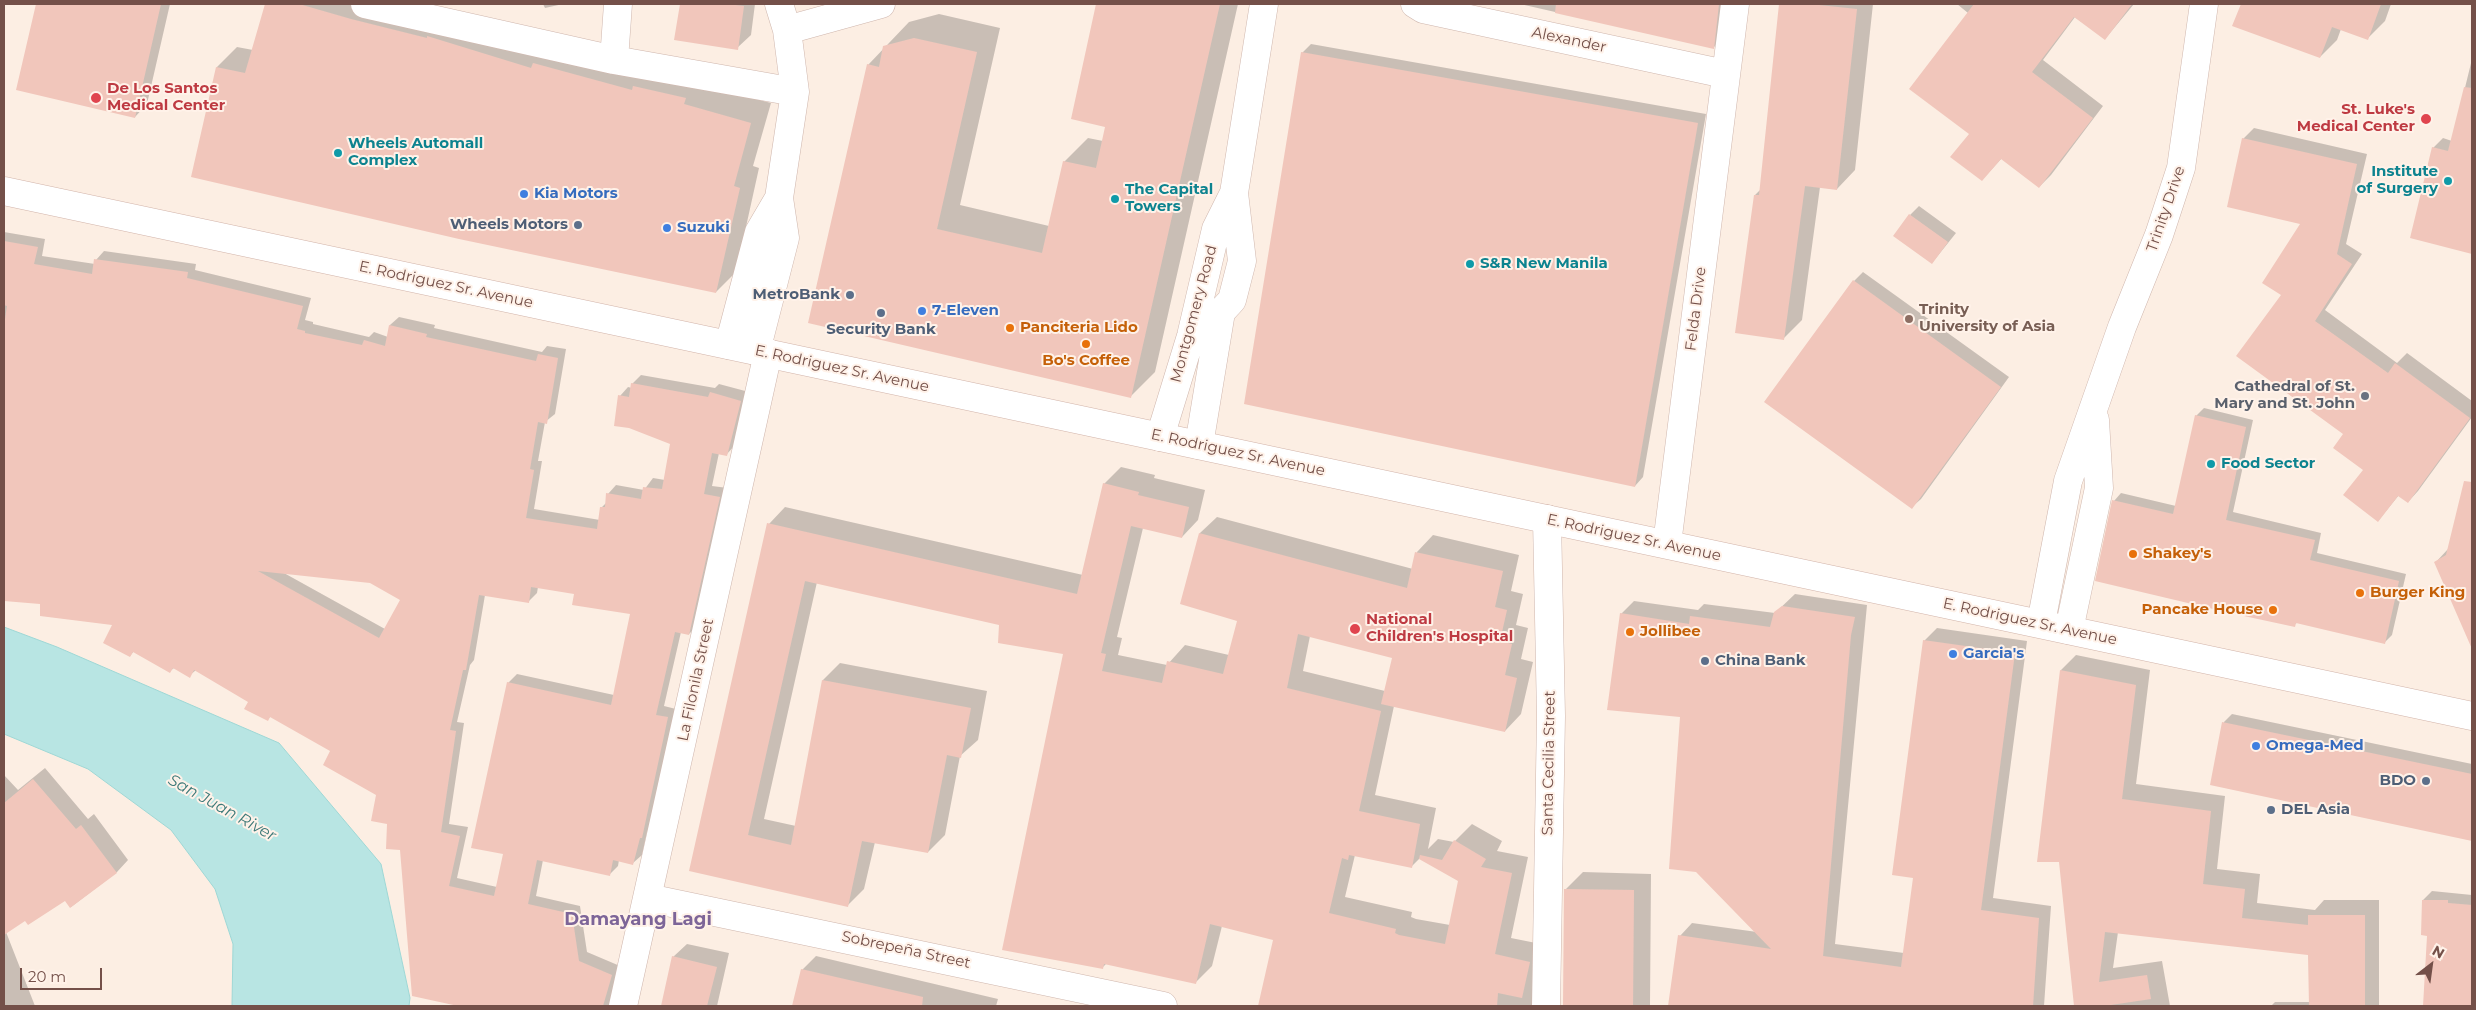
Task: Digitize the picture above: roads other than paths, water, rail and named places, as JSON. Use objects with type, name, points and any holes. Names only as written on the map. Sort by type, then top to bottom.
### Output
[{"type":"street","points":[[614,60],[618,4]]},
{"type":"street","points":[[729,345],[759,232],[779,198],[795,92],[788,30],[779,4]]},
{"type":"street","points":[[788,30],[881,4]]},
{"type":"street","name":"Montgomery Road","points":[[1198,445],[1203,339],[1216,229],[1234,193],[1264,4]]},
{"type":"street","name":"Alexander","points":[[1415,4],[1423,9],[1725,74]]},
{"type":"street","name":"Felda Drive","points":[[1667,544],[1735,4]]},
{"type":"street","name":"Trinity Drive","points":[[2041,623],[2068,480],[2122,327],[2159,235],[2181,168],[2204,4]]},
{"type":"street","points":[[376,5],[614,60],[795,92]]},
{"type":"street","name":"E. Rodriguez Sr. Avenue","points":[[4,191],[2472,716]]},
{"type":"street","name":"La Filonila Street","points":[[623,1006],[648,898],[762,352],[784,238],[779,198]]},
{"type":"street","name":"Montgomery Road","points":[[1160,437],[1203,339]]},
{"type":"street","name":"Trinity Drive","points":[[2069,630],[2099,488],[2094,406]]},
{"type":"street","name":"Santa Cecilia Street","points":[[1546,1006],[1551,716],[1547,519]]},
{"type":"street","name":"Sobrepeña Street","points":[[648,898],[1163,1006]]},
{"type":"water","name":"San Juan River","points":[[4,627],[57,647],[279,743],[381,864],[410,998],[409,1006],[232,1006],[233,944],[215,889],[171,830],[88,769],[4,734]]},
{"type":"place","name":"De Los Santos Medical Center","points":[[96,98]]},
{"type":"place","name":"St. Luke's Medical Center","points":[[2426,119]]},
{"type":"place","name":"Wheels Automall Complex","points":[[338,153]]},
{"type":"place","name":"Institute of Surgery","points":[[2448,181]]},
{"type":"place","name":"Kia Motors","points":[[524,194]]},
{"type":"place","name":"The Capital Towers","points":[[1115,199]]},
{"type":"place","name":"Wheels Motors","points":[[578,225]]},
{"type":"place","name":"Suzuki","points":[[667,228]]},
{"type":"place","name":"S&R New Manila","points":[[1470,264]]},
{"type":"place","name":"MetroBank","points":[[850,295]]},
{"type":"place","name":"7-Eleven","points":[[922,311]]},
{"type":"place","name":"Security Bank","points":[[881,313]]},
{"type":"place","name":"Trinity University of Asia","points":[[1909,319]]},
{"type":"place","name":"Panciteria Lido","points":[[1010,328]]},
{"type":"place","name":"Bo's Coffee","points":[[1086,344]]},
{"type":"place","name":"Cathedral of St. Mary and St. John","points":[[2365,396]]},
{"type":"place","name":"Food Sector","points":[[2211,464]]},
{"type":"place","name":"Shakey's","points":[[2133,554]]},
{"type":"place","name":"Burger King","points":[[2360,593]]},
{"type":"place","name":"Pancake House","points":[[2273,610]]},
{"type":"place","name":"National Children's Hospital","points":[[1355,629]]},
{"type":"place","name":"Jollibee","points":[[1630,632]]},
{"type":"place","name":"Garcia's","points":[[1953,654]]},
{"type":"place","name":"China Bank","points":[[1705,661]]},
{"type":"place","name":"Omega-Med","points":[[2256,746]]},
{"type":"place","name":"BDO","points":[[2426,781]]},
{"type":"place","name":"DEL Asia","points":[[2271,810]]},
{"type":"district","name":"Damayang Lagi","points":[[638,920]]}]
